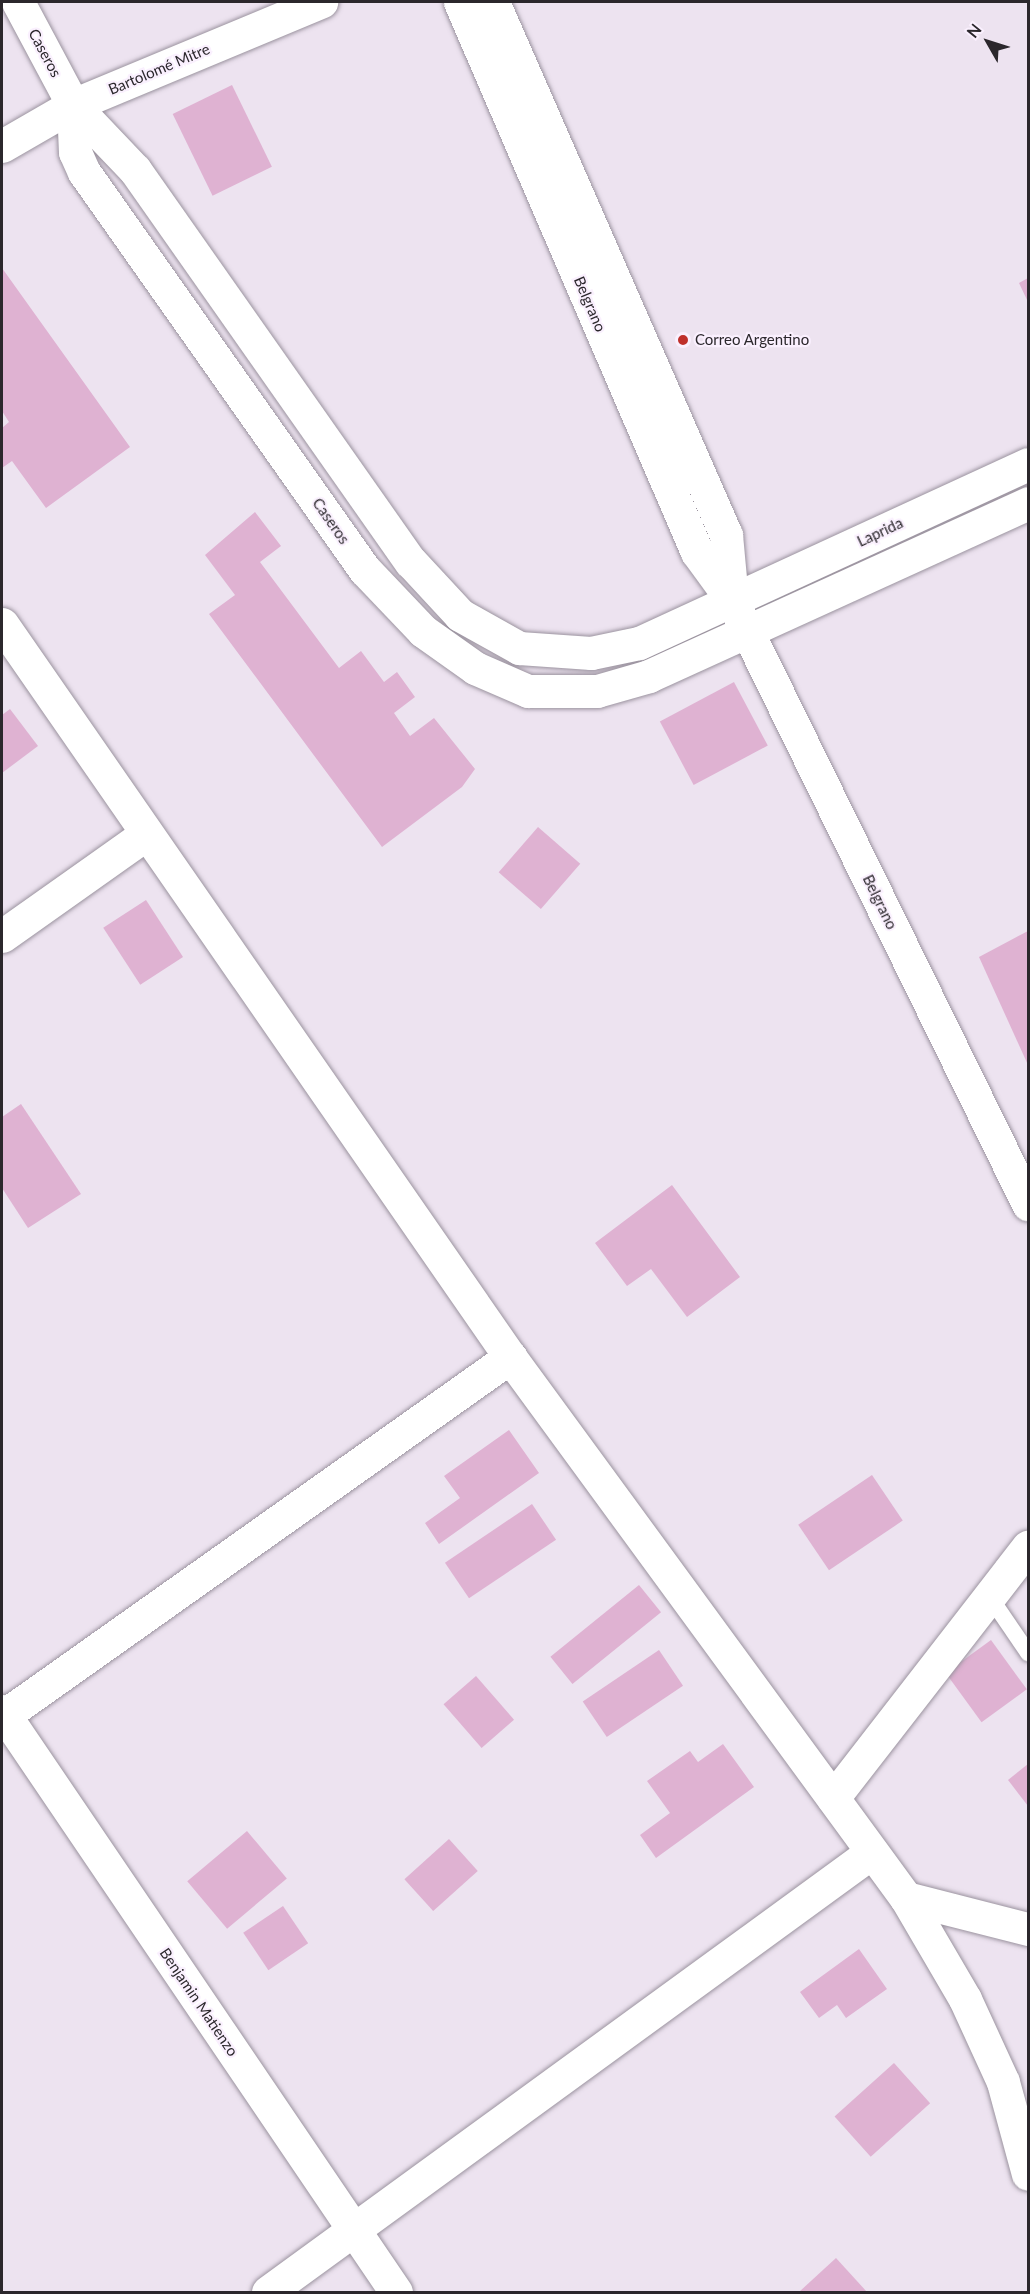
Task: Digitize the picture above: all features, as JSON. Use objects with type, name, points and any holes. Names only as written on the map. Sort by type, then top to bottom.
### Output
[{"type":"street","name":"Caseros","points":[[18,2],[73,105],[135,170],[411,562],[460,615],[519,648],[591,653],[639,643],[732,600]]},
{"type":"street","name":"Bartolomé Mitre","points":[[2,146],[73,105],[321,2]]},
{"type":"street","name":"Belgrano","points":[[460,2],[697,552],[732,600],[1029,1204]]},
{"type":"street","name":"Belgrano","points":[[494,2],[726,535],[732,600]]},
{"type":"street","name":"Caseros","points":[[73,105],[75,152],[84,172],[366,570],[423,631],[475,668],[528,691],[560,695],[649,676],[748,634]]},
{"type":"street","name":"Laprida","points":[[732,600],[1029,464]]},
{"type":"street","points":[[748,634],[1029,503]]},
{"type":"street","points":[[2,624],[510,1357],[906,1898],[965,2000],[1003,2082],[1029,2174]]},
{"type":"street","points":[[2,936],[146,834]]},
{"type":"street","points":[[2,1714],[510,1357]]},
{"type":"street","points":[[833,1798],[1029,1547]]},
{"type":"street","name":"Benjamin Matienzo","points":[[2,1714],[396,2292]]},
{"type":"street","points":[[268,2292],[355,2232],[872,1852]]},
{"type":"street","points":[[906,1898],[1029,1929]]},
{"type":"lane","points":[[990,1597],[1029,1653]]},
{"type":"building","points":[[232,85],[272,167],[213,196],[173,114]]},
{"type":"building","points":[[2,268],[130,447],[46,508],[12,461],[2,468],[2,428],[9,422],[2,411]]},
{"type":"building","points":[[1028,278],[1028,302],[1019,283]]},
{"type":"building","points":[[255,512],[281,546],[260,562],[339,668],[361,651],[384,682],[397,672],[415,697],[394,713],[410,736],[434,718],[475,769],[462,787],[382,847],[209,614],[235,595],[205,555]]},
{"type":"building","points":[[734,682],[768,746],[694,785],[660,721]]},
{"type":"building","points":[[10,709],[38,746],[2,773],[2,715]]},
{"type":"building","points":[[538,827],[580,864],[541,909],[499,872]]},
{"type":"building","points":[[146,900],[183,957],[140,985],[103,928]]},
{"type":"building","points":[[1028,931],[1028,1065],[979,957]]},
{"type":"building","points":[[21,1104],[81,1194],[28,1228],[2,1188],[2,1117]]},
{"type":"building","points":[[672,1185],[740,1277],[687,1317],[651,1269],[627,1286],[595,1243]]},
{"type":"building","points":[[509,1430],[539,1473],[439,1544],[425,1523],[460,1498],[444,1476]]},
{"type":"building","points":[[872,1475],[903,1521],[829,1570],[798,1525]]},
{"type":"building","points":[[532,1504],[556,1540],[469,1598],[445,1563]]},
{"type":"building","points":[[639,1585],[661,1612],[572,1684],[550,1657]]},
{"type":"building","points":[[991,1640],[1027,1689],[982,1722],[946,1673]]},
{"type":"building","points":[[659,1650],[683,1686],[607,1737],[583,1701]]},
{"type":"building","points":[[476,1676],[514,1720],[482,1748],[444,1704]]},
{"type":"building","points":[[723,1744],[754,1787],[656,1858],[640,1835],[670,1813],[647,1781],[690,1751],[698,1762]]},
{"type":"building","points":[[1028,1764],[1028,1806],[1008,1780]]},
{"type":"building","points":[[247,1831],[287,1878],[227,1929],[187,1881]]},
{"type":"building","points":[[449,1839],[478,1871],[433,1911],[404,1879]]},
{"type":"building","points":[[283,1906],[308,1943],[268,1970],[243,1933]]},
{"type":"building","points":[[859,1949],[887,1989],[846,2018],[837,2005],[819,2018],[800,1992]]},
{"type":"building","points":[[894,2063],[930,2103],[871,2157],[835,2117]]},
{"type":"building","points":[[836,2258],[867,2292],[799,2292]]},
{"type":"place","name":"Correo Argentino","points":[[683,340]]}]
